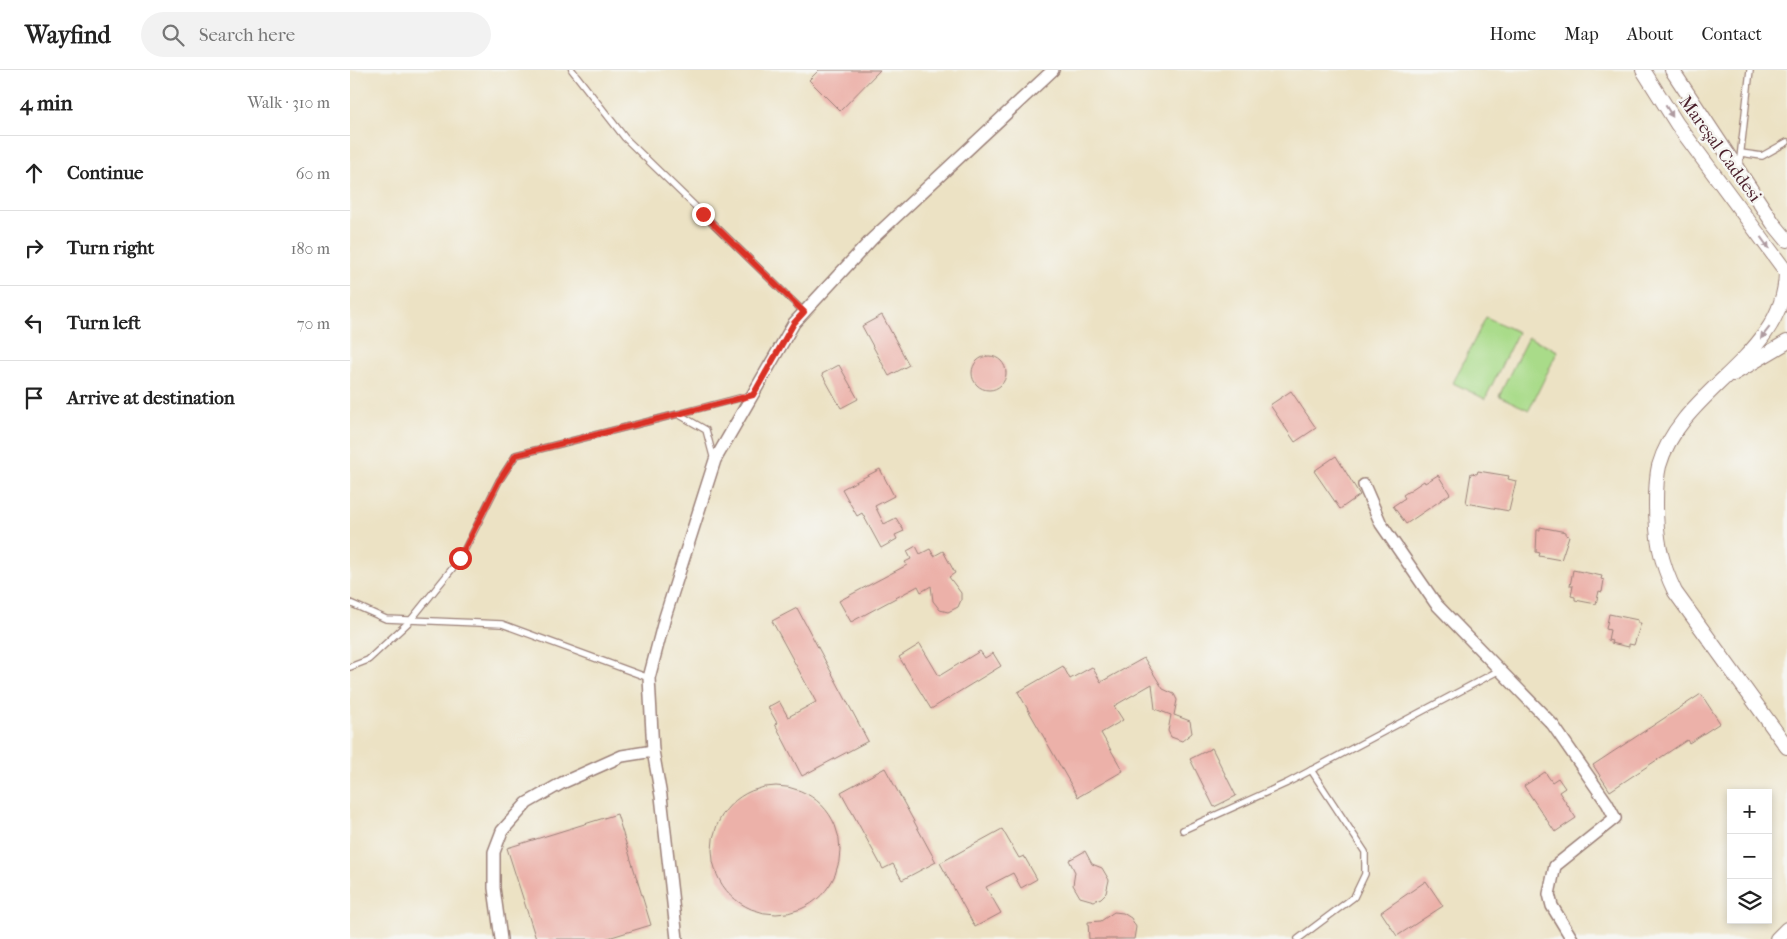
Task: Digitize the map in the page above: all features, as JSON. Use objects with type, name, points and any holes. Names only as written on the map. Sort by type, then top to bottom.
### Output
[{"type":"street","points":[[677,939],[661,796],[653,751],[649,678],[665,617],[715,460],[794,323],[872,239],[1053,70]]},
{"type":"street","name":"Mareşal Caddesi","points":[[1643,70],[1677,124],[1787,272]]},
{"type":"street","name":"Mareşal Caddesi","points":[[1672,70],[1738,171],[1787,240]]},
{"type":"street","points":[[1773,222],[1787,230]]},
{"type":"street","points":[[1787,272],[1782,304],[1772,324],[1724,379],[1688,416],[1666,449],[1656,480],[1656,530],[1662,566],[1674,592],[1787,747]]},
{"type":"street","points":[[1724,379],[1787,342]]},
{"type":"street","points":[[1364,485],[1381,524],[1436,604],[1498,671],[1553,725],[1607,803],[1615,818],[1555,866],[1549,894],[1552,906],[1572,939]]},
{"type":"street","points":[[501,939],[494,888],[494,852],[502,831],[527,803],[562,783],[622,756],[653,751]]},
{"type":"street","points":[[1777,939],[1787,929]]},
{"type":"lane","points":[[572,70],[625,138],[804,312]]},
{"type":"lane","points":[[1738,171],[1750,70]]},
{"type":"lane","points":[[1741,153],[1762,156],[1787,142]]},
{"type":"lane","points":[[350,667],[368,660],[410,620],[460,558],[499,481],[516,455],[753,395]]},
{"type":"lane","points":[[678,414],[706,430],[715,460]]},
{"type":"lane","points":[[350,603],[386,619],[502,624],[649,678]]},
{"type":"lane","points":[[1183,830],[1311,770],[1498,671]]},
{"type":"lane","points":[[1298,939],[1354,896],[1365,874],[1365,852],[1311,770]]},
{"type":"green space","points":[[1486,317],[1518,332],[1485,399],[1453,383]]},
{"type":"green space","points":[[1528,337],[1558,351],[1529,410],[1499,396]]},
{"type":"building","points":[[819,70],[880,70],[840,111],[809,80]]},
{"type":"building","points":[[882,315],[909,365],[889,376],[862,326]]},
{"type":"building","points":[[989,356],[1001,361],[1006,373],[1001,385],[989,390],[977,385],[972,373],[977,361]]},
{"type":"building","points":[[839,365],[858,399],[841,408],[822,374]]},
{"type":"building","points":[[1291,391],[1316,428],[1295,442],[1270,405]]},
{"type":"building","points":[[1336,456],[1360,495],[1340,509],[1314,471]]},
{"type":"building","points":[[880,469],[894,496],[875,506],[884,524],[896,518],[904,531],[895,535],[897,539],[881,548],[862,513],[857,516],[842,489]]},
{"type":"building","points":[[1478,471],[1509,476],[1508,479],[1516,481],[1509,511],[1466,503],[1471,473],[1477,474]]},
{"type":"building","points":[[1438,475],[1450,494],[1406,524],[1393,506],[1405,498],[1403,495],[1424,481],[1425,483]]},
{"type":"building","points":[[1540,527],[1566,532],[1566,535],[1569,536],[1561,560],[1539,556],[1540,553],[1536,552],[1537,530],[1540,530]]},
{"type":"building","points":[[916,546],[920,554],[930,549],[934,556],[943,551],[955,573],[949,577],[961,593],[958,607],[948,612],[940,610],[933,601],[931,586],[921,592],[918,586],[851,622],[839,601],[907,565],[905,562],[911,559],[907,551]]},
{"type":"building","points":[[1573,570],[1602,576],[1601,579],[1604,580],[1602,592],[1599,591],[1596,604],[1575,600],[1575,597],[1571,596],[1573,586],[1570,586]]},
{"type":"building","points":[[797,608],[868,741],[802,776],[768,707],[779,701],[788,717],[816,702],[772,621]]},
{"type":"building","points":[[1609,614],[1638,620],[1638,623],[1641,623],[1634,645],[1629,644],[1629,647],[1611,643],[1612,641],[1608,640],[1610,630],[1606,629]]},
{"type":"building","points":[[920,644],[939,676],[980,651],[985,658],[993,653],[1001,666],[931,709],[899,657]]},
{"type":"building","points":[[1144,658],[1163,689],[1174,694],[1177,700],[1174,715],[1190,721],[1192,733],[1182,741],[1171,737],[1168,731],[1171,715],[1155,709],[1152,684],[1114,706],[1123,720],[1101,733],[1123,771],[1078,797],[1018,692],[1063,666],[1070,679],[1092,667],[1101,682]]},
{"type":"building","points":[[1701,694],[1720,723],[1689,743],[1687,740],[1610,791],[1593,765]]},
{"type":"building","points":[[1212,748],[1236,796],[1214,807],[1190,759]]},
{"type":"building","points":[[885,768],[936,862],[902,880],[893,864],[883,869],[841,792]]},
{"type":"building","points":[[1545,772],[1552,782],[1558,778],[1565,788],[1559,792],[1576,818],[1555,832],[1524,786]]},
{"type":"building","points":[[776,786],[800,791],[812,797],[821,805],[829,814],[835,826],[840,850],[835,874],[829,886],[821,895],[812,903],[800,909],[776,914],[752,909],[740,903],[731,895],[723,886],[717,874],[712,850],[717,826],[723,814],[731,805],[740,797],[752,791]]},
{"type":"building","points":[[617,814],[651,925],[605,939],[536,939],[507,848]]},
{"type":"building","points":[[1002,829],[1019,858],[1024,856],[1037,879],[1021,888],[1013,873],[986,887],[1001,913],[975,927],[940,863]]},
{"type":"building","points":[[1085,851],[1092,864],[1102,868],[1109,880],[1106,893],[1094,901],[1080,897],[1073,885],[1075,872],[1069,860]]},
{"type":"building","points":[[1426,881],[1443,906],[1397,936],[1381,912]]},
{"type":"building","points":[[1114,912],[1123,913],[1131,918],[1136,927],[1134,939],[1089,939],[1088,922],[1101,921]]},
{"type":"route","points":[[460,558],[499,481],[516,455],[753,395],[794,323],[804,312],[703,214]]}]
